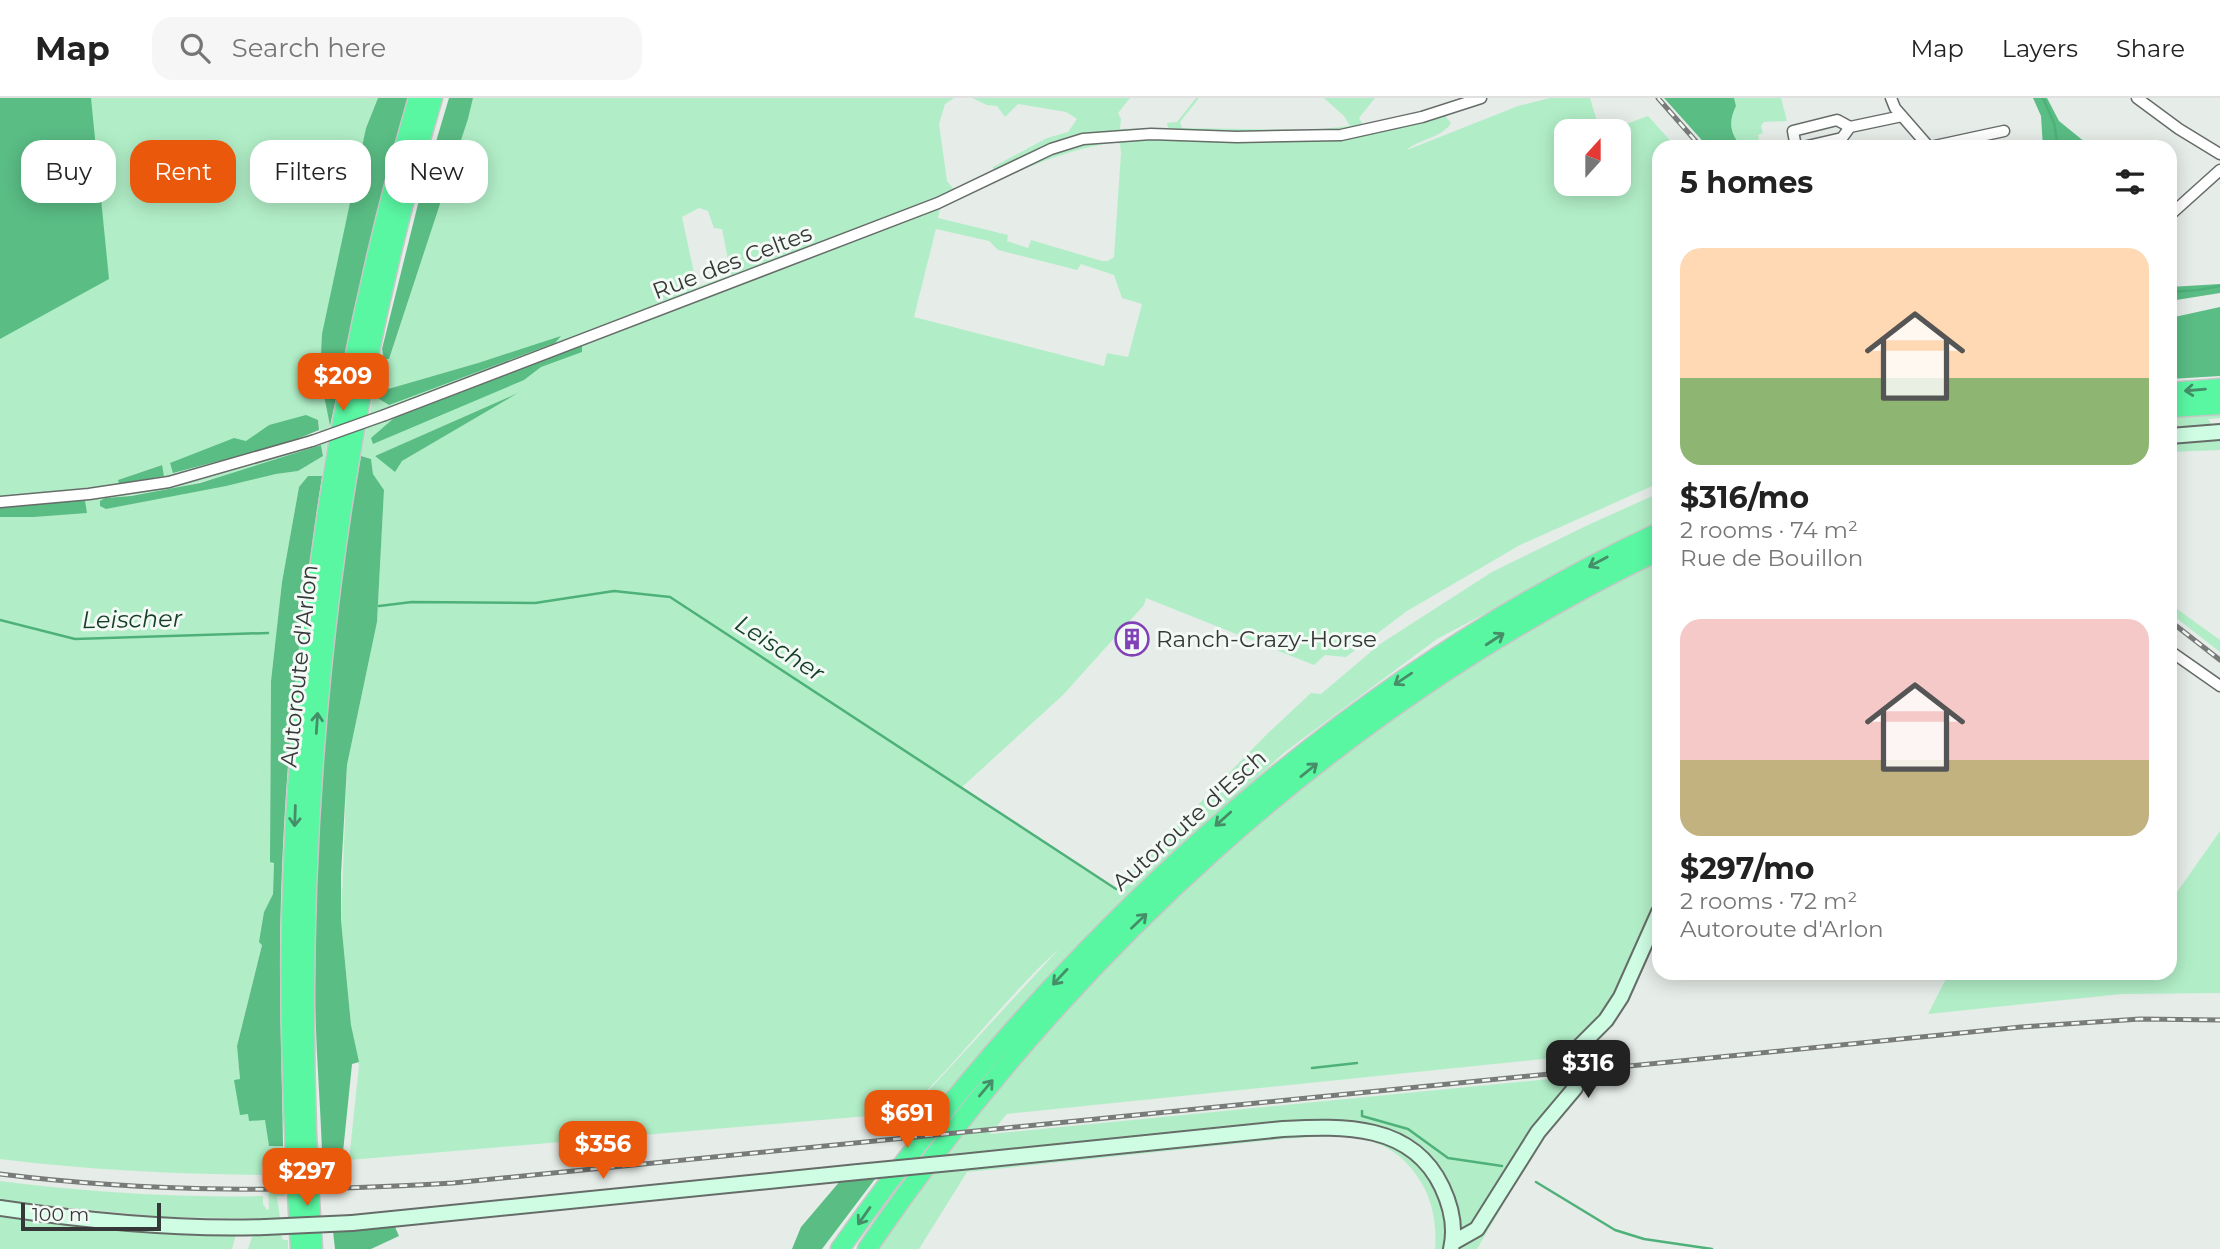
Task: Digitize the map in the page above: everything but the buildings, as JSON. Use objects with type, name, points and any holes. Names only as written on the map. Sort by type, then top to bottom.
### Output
[{"type":"highway","name":"Autoroute d'Arlon","points":[[300,1249],[292,1067],[291,929],[304,697],[321,561],[354,365],[386,221],[418,98]]},
{"type":"highway","name":"Autoroute d'Arlon","points":[[313,1249],[304,1060],[305,928],[310,806],[324,639],[350,461],[368,368],[399,224],[433,98]]},
{"type":"highway","points":[[2177,391],[2220,388]]},
{"type":"highway","points":[[2177,408],[2220,405]]},
{"type":"highway","name":"Autoroute d'Esch","points":[[840,1249],[879,1194],[1040,998],[1111,924],[1228,814],[1306,750],[1428,662],[1500,616],[1652,536]]},
{"type":"highway","name":"Autoroute d'Esch","points":[[867,1249],[960,1119],[1051,1012],[1123,936],[1235,831],[1311,768],[1430,681],[1507,632],[1588,586],[1652,554]]},
{"type":"main road","points":[[2177,435],[2220,432]]},
{"type":"main road","points":[[1452,1246],[1477,1229],[1538,1132],[1575,1088],[1577,1049],[1606,1020],[1621,997],[1652,928]]},
{"type":"main road","points":[[0,1208],[115,1222],[193,1227],[352,1223],[1327,1126],[1359,1129],[1399,1141],[1425,1160],[1447,1196],[1453,1219],[1452,1246]]},
{"type":"street","name":"Rue des Celtes","points":[[0,502],[89,494],[169,482],[312,440],[385,415],[925,208],[1051,149],[1083,139],[1151,134],[1237,137],[1341,135],[1422,117],[1481,98]]},
{"type":"street","points":[[1893,98],[1902,116],[1924,140]]},
{"type":"street","points":[[2137,98],[2179,129],[2220,154]]},
{"type":"street","points":[[1795,140],[1793,131],[1837,120],[1850,127],[1902,116]]},
{"type":"street","points":[[1833,140],[1842,138],[1850,127]]},
{"type":"street","points":[[1962,140],[2004,131]]},
{"type":"street","points":[[2177,209],[2220,170]]},
{"type":"street","points":[[2177,656],[2220,686]]},
{"type":"green space","points":[[0,98],[378,98],[363,140],[250,140],[250,203],[350,203],[323,334],[320,375],[330,426],[322,476],[308,476],[299,487],[282,582],[271,681],[270,861],[274,863],[273,894],[264,912],[262,944],[237,1046],[240,1079],[248,1113],[266,1119],[269,1146],[283,1146],[285,1196],[277,1196],[280,1219],[162,1217],[0,1201],[0,1181],[131,1193],[263,1196],[263,1204],[269,1209],[267,1162],[262,1166],[262,1175],[131,1171],[0,1159],[0,517],[87,512],[85,500],[0,507]],"holes":[[[318,420],[323,455],[298,471],[106,509],[105,498],[185,486],[315,447],[310,434],[285,444],[174,473],[170,464],[246,442],[269,425]],[[161,465],[164,475],[118,480]]]},
{"type":"green space","points":[[0,98],[91,98],[95,140],[21,140],[21,203],[101,203],[109,279],[0,339]]},
{"type":"green space","points":[[378,98],[408,98],[397,140],[385,140],[385,184],[330,426],[320,375],[322,334],[350,203],[371,203],[371,140],[363,140]]},
{"type":"green space","points":[[449,98],[473,98],[461,140],[436,140]]},
{"type":"green space","points":[[473,98],[954,98],[945,104],[939,124],[947,181],[957,193],[968,187],[963,184],[993,170],[993,167],[1047,138],[1068,132],[1077,119],[1066,112],[1018,104],[1005,117],[997,106],[972,98],[1130,98],[1118,113],[1121,119],[1120,129],[1154,128],[1151,133],[1175,134],[1173,128],[1168,128],[1167,123],[1177,122],[1196,98],[1199,98],[1180,122],[1182,128],[1312,130],[1350,126],[1344,116],[1324,98],[1375,98],[1359,118],[1362,131],[1451,109],[1446,117],[1451,123],[1447,128],[1407,150],[1518,106],[1550,98],[1590,98],[1596,119],[1554,119],[1554,196],[1631,196],[1631,122],[1648,116],[1670,140],[1652,140],[1652,486],[1520,545],[1407,611],[1346,657],[1325,655],[1314,665],[1146,598],[1144,605],[1063,695],[961,788],[1116,889],[1268,733],[1311,693],[1321,694],[1380,644],[1492,572],[1652,496],[1652,526],[1437,639],[1285,752],[1128,894],[932,1111],[908,1113],[1059,949],[903,1113],[349,1160],[359,1066],[351,1025],[341,920],[347,765],[377,622],[384,490],[373,474],[371,459],[361,456],[382,349],[384,359],[389,359],[440,203],[488,203],[488,140],[461,140]],"holes":[[[1116,142],[1120,144],[1121,153],[1114,257],[1108,261],[1031,240],[1028,248],[1007,241],[1008,235],[938,218],[940,209],[1026,168],[1070,152]],[[699,208],[708,211],[714,228],[722,229],[731,275],[697,287],[682,217]],[[936,229],[989,241],[998,250],[1077,270],[1081,264],[1114,275],[1122,298],[1142,304],[1128,357],[1107,353],[1104,366],[914,317]],[[560,337],[376,397],[385,382],[388,389]],[[509,397],[402,461],[375,456]]]},
{"type":"green space","points":[[1664,98],[1734,98],[1736,106],[1732,128],[1737,140],[1702,140]]},
{"type":"green space","points":[[1734,98],[1781,98],[1787,121],[1764,122],[1761,126],[1763,133],[1758,135],[1759,140],[1737,140],[1732,128],[1736,106]]},
{"type":"green space","points":[[2033,98],[2047,98],[2059,121],[2082,140],[2043,140],[2041,116]]},
{"type":"green space","points":[[418,203],[440,203],[389,359],[384,359],[382,349]]},
{"type":"green space","points":[[2220,284],[2220,293],[2177,300],[2177,287]]},
{"type":"green space","points":[[2220,307],[2220,376],[2177,379],[2177,316]]},
{"type":"green space","points":[[561,336],[555,343],[389,405],[376,397],[381,383],[385,382],[388,389]]},
{"type":"green space","points":[[582,344],[582,352],[541,367],[524,380],[373,444],[371,438],[394,418]]},
{"type":"green space","points":[[518,393],[402,461],[395,472],[375,456]]},
{"type":"green space","points":[[2220,413],[2220,418],[2208,419],[2211,424],[2220,426],[2177,430],[2177,416]]},
{"type":"green space","points":[[306,415],[318,420],[319,430],[285,444],[173,473],[170,463],[234,438],[246,441],[269,425]]},
{"type":"green space","points":[[2220,438],[2220,450],[2177,452],[2177,441]]},
{"type":"green space","points":[[321,445],[323,456],[298,471],[106,509],[100,506],[100,501],[105,498],[200,483]]},
{"type":"green space","points":[[361,456],[371,459],[373,474],[384,490],[377,622],[347,765],[341,920],[351,1025],[359,1062],[352,1064],[343,1152],[322,1150],[315,1006],[316,919],[326,720],[340,588]]},
{"type":"green space","points":[[162,465],[164,476],[119,484],[118,480]]},
{"type":"green space","points":[[308,476],[322,476],[295,686],[286,791],[280,959],[283,1146],[269,1146],[265,1120],[249,1121],[248,1114],[240,1115],[234,1080],[240,1079],[237,1046],[262,945],[259,942],[264,912],[273,894],[274,863],[270,862],[271,681],[282,582],[299,487]]},
{"type":"green space","points":[[85,500],[87,513],[0,517],[0,507]]},
{"type":"green space","points":[[1652,564],[1652,945],[1624,1007],[1605,1034],[1594,1044],[1592,1054],[1007,1114],[990,1134],[1590,1075],[1591,1086],[1585,1087],[1544,1134],[1477,1249],[1435,1249],[1433,1214],[1429,1198],[1408,1164],[1393,1152],[1377,1143],[1360,1139],[1323,1137],[967,1172],[919,1249],[879,1249],[925,1182],[1027,1053],[1082,992],[1199,877],[1324,771],[1385,724],[1491,651]]},
{"type":"green space","points":[[2177,609],[2220,640],[2220,652],[2177,618]]},
{"type":"green space","points":[[2220,831],[2220,993],[2122,994],[1928,1014],[1945,980],[2177,980],[2177,892]]},
{"type":"green space","points":[[875,1179],[822,1249],[792,1249],[801,1227],[841,1180]]},
{"type":"green space","points":[[0,1212],[237,1231],[232,1249],[0,1249]]},
{"type":"green space","points":[[395,1227],[399,1236],[371,1249],[335,1249],[333,1231]]},
{"type":"green space","points":[[280,1233],[283,1240],[288,1240],[288,1249],[248,1249],[253,1234]]},
{"type":"waterway","points":[[2043,98],[2054,123],[2057,140]]},
{"type":"waterway","points":[[2177,292],[2220,286]]},
{"type":"waterway","name":"Leischer","points":[[379,606],[412,602],[535,603],[614,591],[670,597],[1116,889]]},
{"type":"waterway","name":"Leischer","points":[[0,620],[75,639],[268,633]]},
{"type":"waterway","name":"Leischer","points":[[1312,1068],[1357,1063]]},
{"type":"waterway","name":"Leischer","points":[[1362,1111],[1362,1116],[1408,1129],[1448,1158],[1502,1166]]},
{"type":"waterway","name":"Leischer","points":[[1536,1182],[1615,1230],[1644,1239],[1712,1249]]},
{"type":"railway","points":[[1658,98],[1695,140]]},
{"type":"railway","points":[[2177,626],[2220,660]]},
{"type":"railway","points":[[0,1174],[169,1188],[340,1188],[453,1183],[2021,1027],[2140,1019],[2220,1020]]},
{"type":"place","name":"Ranch-Crazy-Horse","points":[[1132,639]]}]
